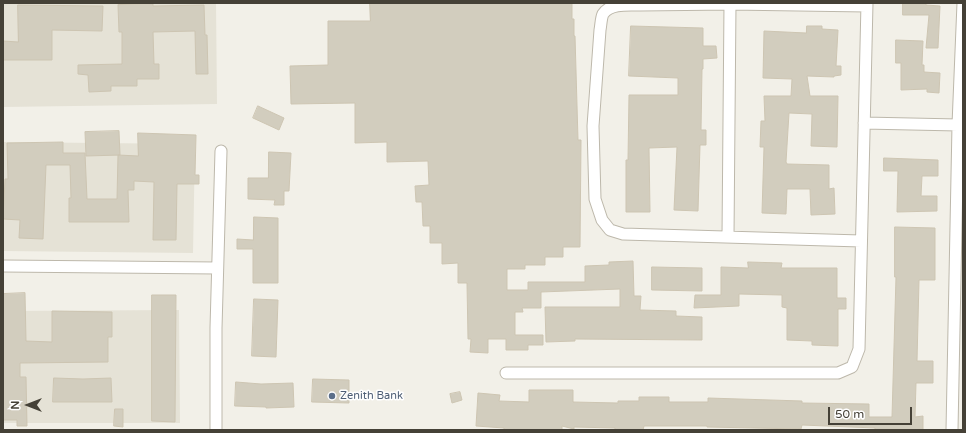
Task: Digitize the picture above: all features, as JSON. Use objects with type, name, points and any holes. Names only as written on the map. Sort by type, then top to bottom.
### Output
[{"type":"street","points":[[952,430],[959,244],[958,125],[963,3]]},
{"type":"street","points":[[506,373],[838,373],[852,367],[859,349],[867,4],[640,4],[608,8],[603,15],[600,30],[593,126],[595,199],[602,220],[610,230],[623,234],[861,241]]},
{"type":"street","points":[[728,236],[730,4]]},
{"type":"street","points":[[864,123],[958,125]]},
{"type":"street","points":[[216,430],[216,328],[221,151]]},
{"type":"street","points":[[3,266],[218,268]]},
{"type":"shaded area","points":[[3,3],[216,3],[217,104],[3,107]]},
{"type":"shaded area","points":[[3,142],[195,144],[193,253],[3,251]]},
{"type":"shaded area","points":[[179,310],[180,423],[3,423],[3,311]]},
{"type":"building","points":[[370,3],[572,3],[572,19],[574,19],[575,36],[578,140],[581,140],[580,247],[563,247],[563,257],[545,257],[545,265],[525,265],[525,269],[507,269],[507,290],[528,290],[528,282],[585,282],[585,266],[609,265],[609,262],[633,261],[634,296],[641,296],[640,310],[676,311],[676,316],[702,317],[702,340],[575,339],[575,341],[546,342],[545,307],[620,307],[620,289],[541,292],[541,308],[522,308],[523,312],[515,312],[515,335],[543,335],[543,345],[528,345],[528,350],[506,350],[506,339],[488,339],[488,353],[470,352],[471,339],[468,339],[467,283],[458,283],[458,263],[442,264],[442,243],[430,243],[430,226],[423,226],[422,202],[416,202],[415,186],[429,185],[428,161],[387,162],[387,142],[355,143],[355,103],[291,104],[290,66],[328,65],[328,21],[370,21]]},
{"type":"building","points":[[903,3],[926,3],[926,5],[940,6],[938,48],[926,48],[929,15],[903,15]]},
{"type":"building","points":[[153,4],[153,6],[204,5],[205,35],[207,35],[208,74],[196,74],[195,31],[153,32],[154,64],[159,64],[159,79],[137,79],[137,86],[111,86],[111,91],[89,92],[88,75],[78,74],[78,65],[122,64],[122,32],[119,32],[118,5]]},
{"type":"building","points":[[18,5],[103,6],[102,31],[52,30],[52,60],[3,60],[3,41],[18,42]]},
{"type":"building","points":[[631,26],[703,28],[703,46],[716,46],[717,58],[703,59],[701,130],[706,130],[706,145],[700,145],[698,211],[674,210],[677,147],[649,148],[650,212],[626,212],[626,160],[628,160],[629,95],[678,95],[678,78],[629,76]]},
{"type":"building","points":[[807,26],[822,26],[822,29],[838,30],[836,66],[841,66],[841,75],[834,77],[807,76],[810,96],[838,96],[837,147],[811,146],[812,114],[789,113],[786,162],[787,164],[829,165],[829,189],[834,188],[835,214],[811,215],[810,189],[787,189],[786,214],[762,213],[764,147],[760,147],[761,121],[765,121],[764,96],[791,96],[792,79],[763,78],[764,31],[806,33]]},
{"type":"building","points":[[896,40],[923,41],[922,65],[924,65],[924,72],[940,73],[939,93],[927,92],[927,89],[901,90],[901,63],[896,63]]},
{"type":"building","points":[[258,106],[284,118],[279,130],[253,118]]},
{"type":"building","points":[[119,131],[120,155],[86,156],[85,132]]},
{"type":"building","points":[[138,133],[196,135],[195,175],[199,175],[199,184],[177,184],[176,240],[153,240],[154,182],[134,181],[134,190],[128,190],[129,222],[69,222],[69,198],[71,198],[70,165],[46,165],[43,239],[19,238],[20,220],[3,219],[5,179],[8,179],[7,143],[63,142],[63,153],[85,153],[87,199],[117,199],[118,155],[138,156]]},
{"type":"building","points":[[269,152],[291,153],[289,191],[284,191],[284,205],[274,205],[275,200],[248,199],[248,178],[268,178]]},
{"type":"building","points":[[884,158],[938,160],[938,176],[922,176],[921,196],[937,196],[937,211],[897,212],[898,171],[884,171]]},
{"type":"building","points":[[254,217],[278,218],[278,283],[253,283],[253,249],[237,249],[237,239],[253,240]]},
{"type":"building","points":[[895,227],[935,228],[935,280],[919,280],[917,361],[933,361],[933,383],[916,383],[915,417],[923,416],[923,430],[875,430],[875,428],[802,425],[801,429],[707,426],[644,426],[643,430],[615,430],[615,428],[574,427],[574,429],[562,426],[562,430],[504,430],[504,428],[476,426],[478,393],[500,395],[499,401],[529,402],[529,390],[573,390],[573,402],[618,403],[618,401],[639,401],[639,397],[669,397],[669,402],[708,402],[708,398],[802,401],[802,403],[869,404],[869,417],[892,417],[896,277]]},
{"type":"building","points":[[748,262],[782,263],[781,268],[837,268],[837,298],[846,298],[846,309],[838,309],[838,346],[812,345],[812,341],[787,340],[787,308],[782,307],[782,295],[739,294],[739,306],[694,308],[695,295],[721,295],[721,267],[748,268]]},
{"type":"building","points":[[652,267],[702,268],[702,291],[652,290]]},
{"type":"building","points":[[25,293],[26,341],[52,342],[52,311],[112,312],[112,337],[108,337],[108,362],[20,363],[20,377],[26,377],[27,426],[17,426],[17,420],[3,420],[3,294]]},
{"type":"building","points":[[152,295],[176,295],[175,422],[152,421]]},
{"type":"building","points":[[254,299],[278,300],[276,357],[252,356]]},
{"type":"building","points":[[54,378],[111,378],[112,402],[53,402]]},
{"type":"building","points":[[313,379],[349,380],[349,403],[312,402]]},
{"type":"building","points":[[236,382],[261,384],[293,383],[294,407],[266,408],[235,406]]},
{"type":"building","points":[[460,392],[462,400],[452,403],[450,394]]},
{"type":"building","points":[[115,409],[123,409],[123,427],[114,426]]},
{"type":"place","name":"Zenith Bank","points":[[332,396]]}]
